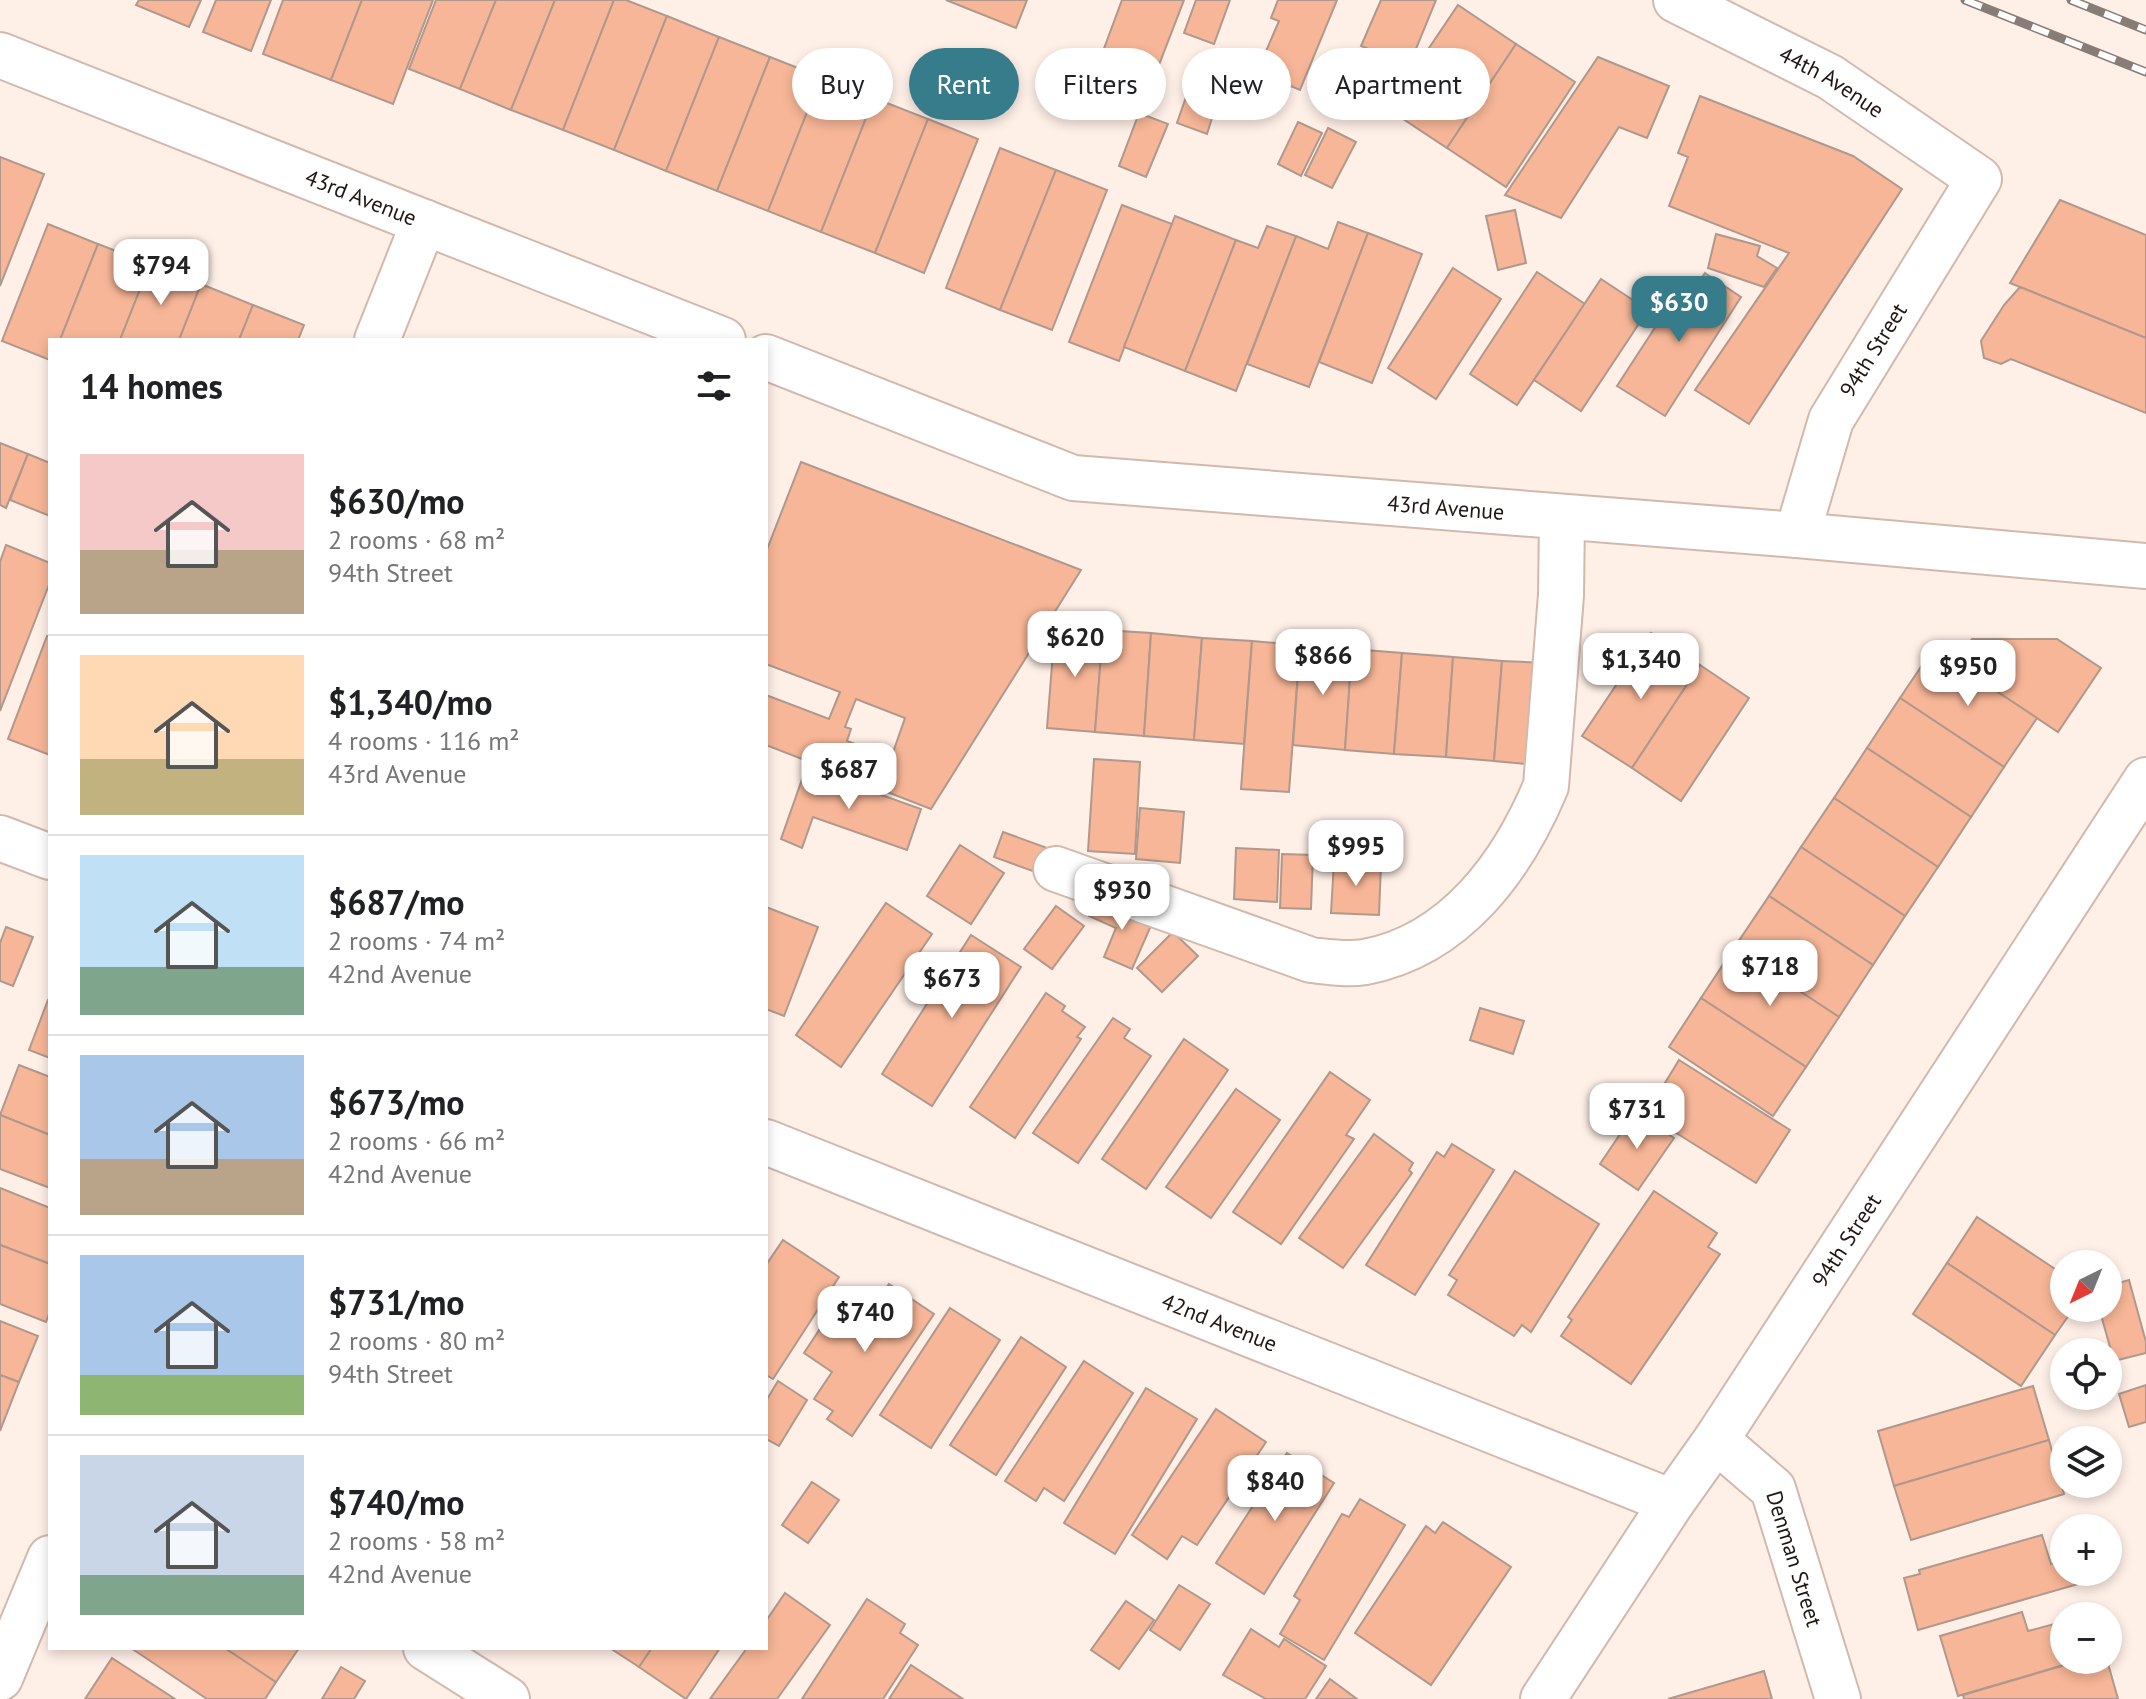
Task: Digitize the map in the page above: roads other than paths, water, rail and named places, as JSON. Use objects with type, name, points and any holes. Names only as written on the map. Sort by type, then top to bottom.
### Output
[{"type":"street","name":"44th Avenue","points":[[1676,0],[1830,77],[1979,179]]},
{"type":"street","name":"43rd Avenue","points":[[0,55],[718,338]]},
{"type":"street","name":"94th Street","points":[[1797,535],[1831,420],[1979,179]]},
{"type":"street","points":[[378,338],[424,222]]},
{"type":"street","name":"43rd Avenue","points":[[768,358],[1073,478],[2146,566]]},
{"type":"street","points":[[1056,869],[1311,960],[1365,962],[1416,944],[1444,927],[1473,904],[1486,888],[1534,815],[1546,786],[1561,595],[1562,517]]},
{"type":"street","name":"94th Street","points":[[1543,1699],[1716,1440],[2146,780]]},
{"type":"street","points":[[0,838],[48,856]]},
{"type":"street","name":"42nd Avenue","points":[[768,1143],[1672,1502]]},
{"type":"street","name":"Denman Street","points":[[1716,1440],[1773,1489],[1838,1699]]},
{"type":"street","points":[[0,1678],[48,1563]]},
{"type":"street","points":[[429,1650],[507,1699]]},
{"type":"railway","points":[[1965,0],[2146,72]]},
{"type":"railway","points":[[2071,0],[2146,30]]}]
